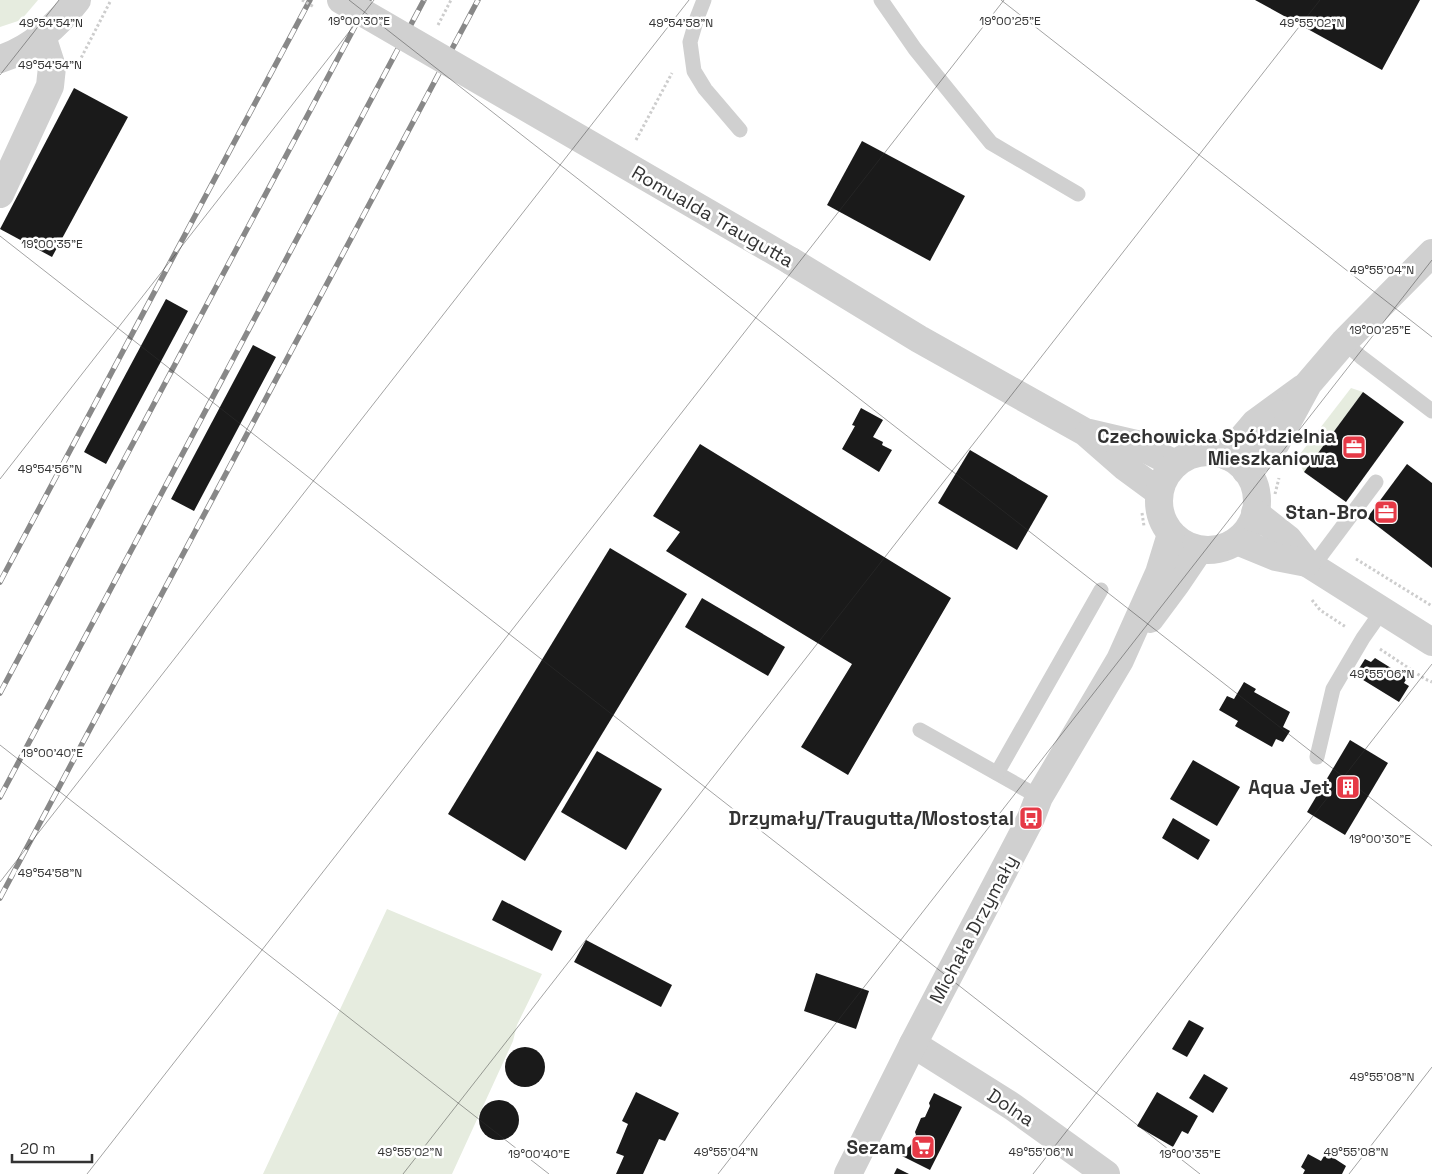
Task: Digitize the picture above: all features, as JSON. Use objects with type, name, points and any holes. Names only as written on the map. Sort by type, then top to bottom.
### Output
[{"type":"street","points":[[0,59],[24,48],[42,36],[68,12],[77,0]]},
{"type":"street","name":"Romualda Traugutta","points":[[341,0],[791,261],[919,340],[1085,432]]},
{"type":"street","points":[[0,194],[50,86],[52,67],[42,36]]},
{"type":"street","points":[[1237,463],[1276,443],[1308,384],[1344,342],[1432,253]]},
{"type":"street","points":[[1085,432],[1136,444],[1175,464]]},
{"type":"street","points":[[1085,432],[1125,467],[1150,501],[1158,507],[1162,521],[1171,534],[1183,544],[1198,550],[1212,550],[1225,547],[1237,541],[1248,528],[1255,512],[1257,498],[1254,484],[1237,463],[1213,452],[1200,452],[1187,456],[1175,464],[1150,501]]},
{"type":"street","points":[[1255,512],[1288,539],[1310,564],[1432,642]]},
{"type":"street","points":[[1120,660],[1159,573],[1171,534]]},
{"type":"street","points":[[1237,541],[1276,557],[1310,564]]},
{"type":"street","points":[[1120,660],[1176,584],[1198,550]]},
{"type":"street","name":"Michała Drzymały","points":[[848,1174],[913,1044],[1031,818],[1039,797],[1120,660]]},
{"type":"street","name":"Dolna","points":[[913,1044],[1013,1107],[1106,1174]]},
{"type":"lane","points":[[704,0],[690,42],[694,71],[705,89],[740,130]]},
{"type":"lane","points":[[881,0],[915,49],[991,143],[1078,194]]},
{"type":"lane","points":[[1344,342],[1432,411]]},
{"type":"lane","points":[[1310,564],[1330,543],[1376,482]]},
{"type":"lane","points":[[996,773],[1102,590]]},
{"type":"lane","points":[[1317,756],[1333,689],[1382,611]]},
{"type":"lane","points":[[920,730],[1039,797]]},
{"type":"path","points":[[435,30],[451,0]]},
{"type":"path","points":[[633,144],[690,42]]},
{"type":"path","points":[[1180,436],[1189,437],[1214,432]]},
{"type":"path","points":[[1275,494],[1279,477]]},
{"type":"path","points":[[1143,534],[1150,501]]},
{"type":"path","points":[[1330,543],[1342,553],[1361,562],[1432,606]]},
{"type":"shaded area","points":[[0,0],[38,0],[21,20],[0,27]]},
{"type":"shaded area","points":[[1351,388],[1363,392],[1304,472],[1297,458]]},
{"type":"shaded area","points":[[387,909],[542,974],[517,1025],[513,1041],[452,1174],[263,1174]]},
{"type":"building","points":[[1255,0],[1420,0],[1382,70]]},
{"type":"building","points":[[74,88],[128,117],[52,257],[0,229]]},
{"type":"building","points":[[862,141],[965,196],[930,261],[827,205]]},
{"type":"building","points":[[166,299],[188,311],[106,464],[84,452]]},
{"type":"building","points":[[253,345],[276,357],[194,511],[171,499]]},
{"type":"building","name":"Czechowicka Spółdzielnia Mieszkaniowa","points":[[1363,392],[1404,422],[1346,502],[1304,472]]},
{"type":"building","points":[[861,408],[883,420],[873,437],[883,442],[882,445],[892,450],[879,472],[842,449],[855,426],[852,425]]},
{"type":"building","points":[[700,444],[951,598],[848,775],[801,747],[852,664],[666,551],[680,532],[653,516]]},
{"type":"building","points":[[970,450],[1048,496],[1017,550],[938,503]]},
{"type":"building","points":[[1407,464],[1432,483],[1432,568],[1367,518]]},
{"type":"building","points":[[610,548],[687,594],[525,861],[448,814]]},
{"type":"building","points":[[702,598],[785,647],[768,676],[685,627]]},
{"type":"building","points":[[1375,658],[1407,678],[1404,683],[1409,686],[1399,702],[1355,675],[1365,659],[1371,662]]},
{"type":"building","points":[[1244,682],[1256,689],[1254,692],[1290,712],[1283,727],[1290,731],[1283,742],[1276,739],[1272,747],[1235,726],[1238,721],[1219,710],[1227,696],[1234,699]]},
{"type":"building","name":"Aqua Jet","points":[[1350,740],[1388,763],[1345,835],[1307,812]]},
{"type":"building","points":[[597,751],[662,789],[626,850],[561,812]]},
{"type":"building","points":[[1193,760],[1240,787],[1217,826],[1170,799]]},
{"type":"building","points":[[1173,818],[1210,840],[1198,860],[1162,838]]},
{"type":"building","points":[[502,900],[562,931],[552,951],[492,920]]},
{"type":"building","points":[[586,940],[672,985],[661,1007],[574,962]]},
{"type":"building","points":[[816,973],[869,991],[856,1029],[804,1011]]},
{"type":"building","points":[[1189,1020],[1204,1028],[1187,1057],[1172,1049]]},
{"type":"building","points":[[525,1047],[536,1050],[542,1056],[545,1067],[542,1078],[536,1084],[525,1087],[514,1084],[508,1078],[505,1067],[508,1056],[514,1050]]},
{"type":"building","points":[[1204,1074],[1228,1088],[1213,1113],[1189,1098]]},
{"type":"building","points":[[636,1092],[679,1113],[665,1141],[659,1139],[643,1174],[616,1174],[624,1156],[616,1153],[628,1124],[622,1121]]},
{"type":"building","points":[[1157,1092],[1198,1116],[1188,1134],[1182,1131],[1173,1147],[1137,1126]]},
{"type":"building","points":[[934,1093],[962,1107],[930,1170],[902,1156],[916,1135],[915,1132],[921,1118],[925,1117]]},
{"type":"building","points":[[499,1100],[513,1106],[519,1120],[513,1134],[499,1140],[485,1134],[479,1120],[485,1106]]},
{"type":"building","points":[[1326,1153],[1346,1166],[1342,1174],[1303,1174],[1305,1170],[1301,1167],[1308,1154],[1321,1161]]},
{"type":"building","points":[[897,1168],[909,1174],[894,1174]]},
{"type":"railway","points":[[0,582],[310,0]]},
{"type":"railway","points":[[0,693],[369,0]]},
{"type":"railway","points":[[0,797],[424,0]]},
{"type":"railway","points":[[0,898],[478,0]]},
{"type":"place","name":"Czechowicka Spółdzielnia Mieszkaniowa","points":[[1354,447]]},
{"type":"place","name":"Stan-Bro","points":[[1386,512]]},
{"type":"place","name":"Aqua Jet","points":[[1348,787]]},
{"type":"place","name":"Drzymały/Traugutta/Mostostal","points":[[1031,818]]},
{"type":"place","name":"Sezam","points":[[923,1147]]}]
